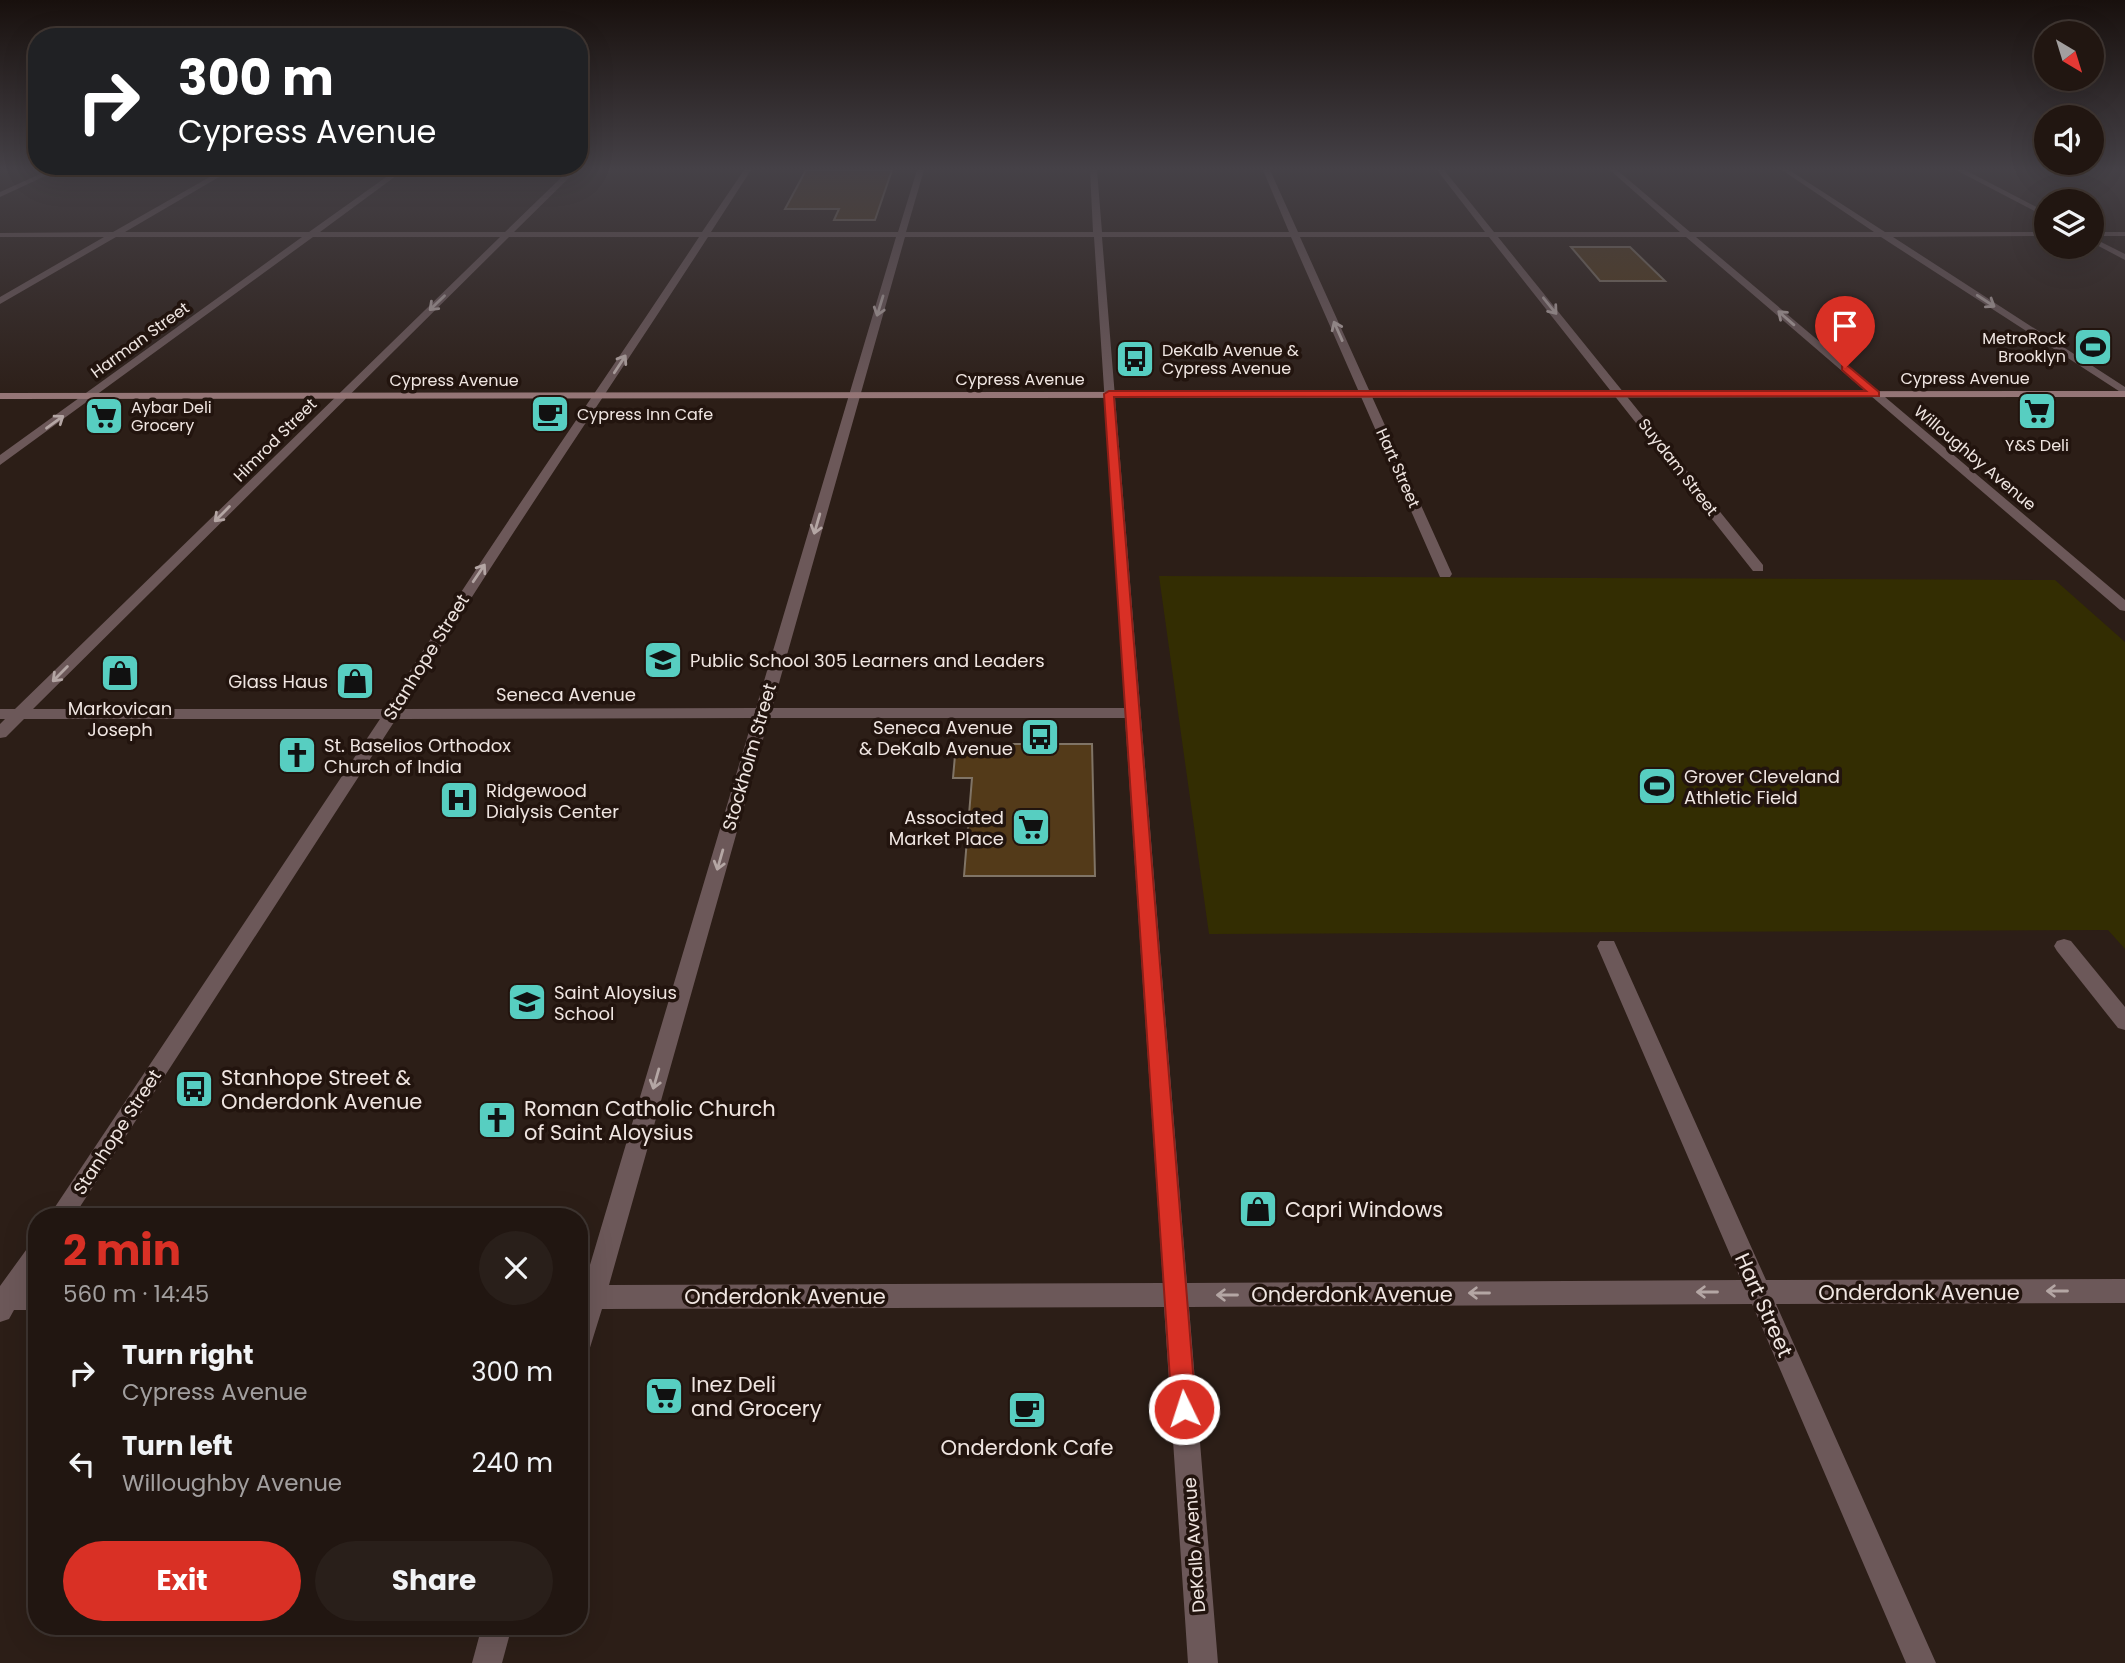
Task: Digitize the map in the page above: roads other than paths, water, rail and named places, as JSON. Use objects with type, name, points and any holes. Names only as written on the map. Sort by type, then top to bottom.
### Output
[{"type":"main road","name":"Cypress Avenue","points":[[0,396],[2125,393]]},
{"type":"street","points":[[0,301],[91,248]]},
{"type":"street","name":"Harman Street","points":[[0,461],[293,248]]},
{"type":"street","name":"Himrod Street","points":[[0,733],[494,248]]},
{"type":"street","name":"Stanhope Street","points":[[66,1208],[391,714],[473,581],[600,396],[696,248]]},
{"type":"street","name":"Stockholm Street","points":[[588,1290],[762,713],[897,248]]},
{"type":"street","name":"DeKalb Avenue","points":[[1099,248],[1203,1663]]},
{"type":"street","name":"Hart Street","points":[[1301,248],[1445,573]]},
{"type":"street","name":"Suydam Street","points":[[1503,248],[1758,568]]},
{"type":"street","name":"Willoughby Avenue","points":[[1704,248],[2125,607]]},
{"type":"street","points":[[1906,248],[2125,393]]},
{"type":"street","points":[[2107,248],[2125,257]]},
{"type":"street","name":"Seneca Avenue","points":[[0,714],[1133,713]]},
{"type":"street","name":"Hart Street","points":[[1608,946],[1921,1663]]},
{"type":"street","points":[[2064,946],[2125,1022]]},
{"type":"street","points":[[3,1302],[28,1267]]},
{"type":"street","name":"Onderdonk Avenue","points":[[588,1297],[2125,1291]]},
{"type":"street","points":[[3,1302],[28,1299]]},
{"type":"street","points":[[487,1663],[495,1635]]},
{"type":"place","name":"MetroRock Brooklyn","points":[[2093,347]]},
{"type":"place","name":"DeKalb Avenue & Cypress Avenue","points":[[1135,359]]},
{"type":"place","name":"Y&S Deli","points":[[2037,411]]},
{"type":"place","name":"Cypress Inn Cafe","points":[[550,414]]},
{"type":"place","name":"Aybar Deli Grocery","points":[[104,416]]},
{"type":"place","name":"Public School 305 Learners and Leaders","points":[[663,660]]},
{"type":"place","name":"Markovican Joseph","points":[[120,673]]},
{"type":"place","name":"Glass Haus","points":[[355,681]]},
{"type":"place","name":"Seneca Avenue & DeKalb Avenue","points":[[1040,737]]},
{"type":"place","name":"St. Baselios Orthodox Church of India","points":[[297,755]]},
{"type":"place","name":"Grover Cleveland Athletic Field","points":[[1657,786]]},
{"type":"place","name":"Ridgewood Dialysis Center","points":[[459,800]]},
{"type":"place","name":"Associated Market Place","points":[[1031,827]]},
{"type":"place","name":"Saint Aloysius School","points":[[527,1002]]},
{"type":"place","name":"Stanhope Street & Onderdonk Avenue","points":[[194,1089]]},
{"type":"place","name":"Roman Catholic Church of Saint Aloysius","points":[[497,1120]]},
{"type":"place","name":"Capri Windows","points":[[1258,1209]]},
{"type":"place","name":"Inez Deli and Grocery","points":[[664,1396]]},
{"type":"place","name":"Onderdonk Cafe","points":[[1027,1410]]}]
